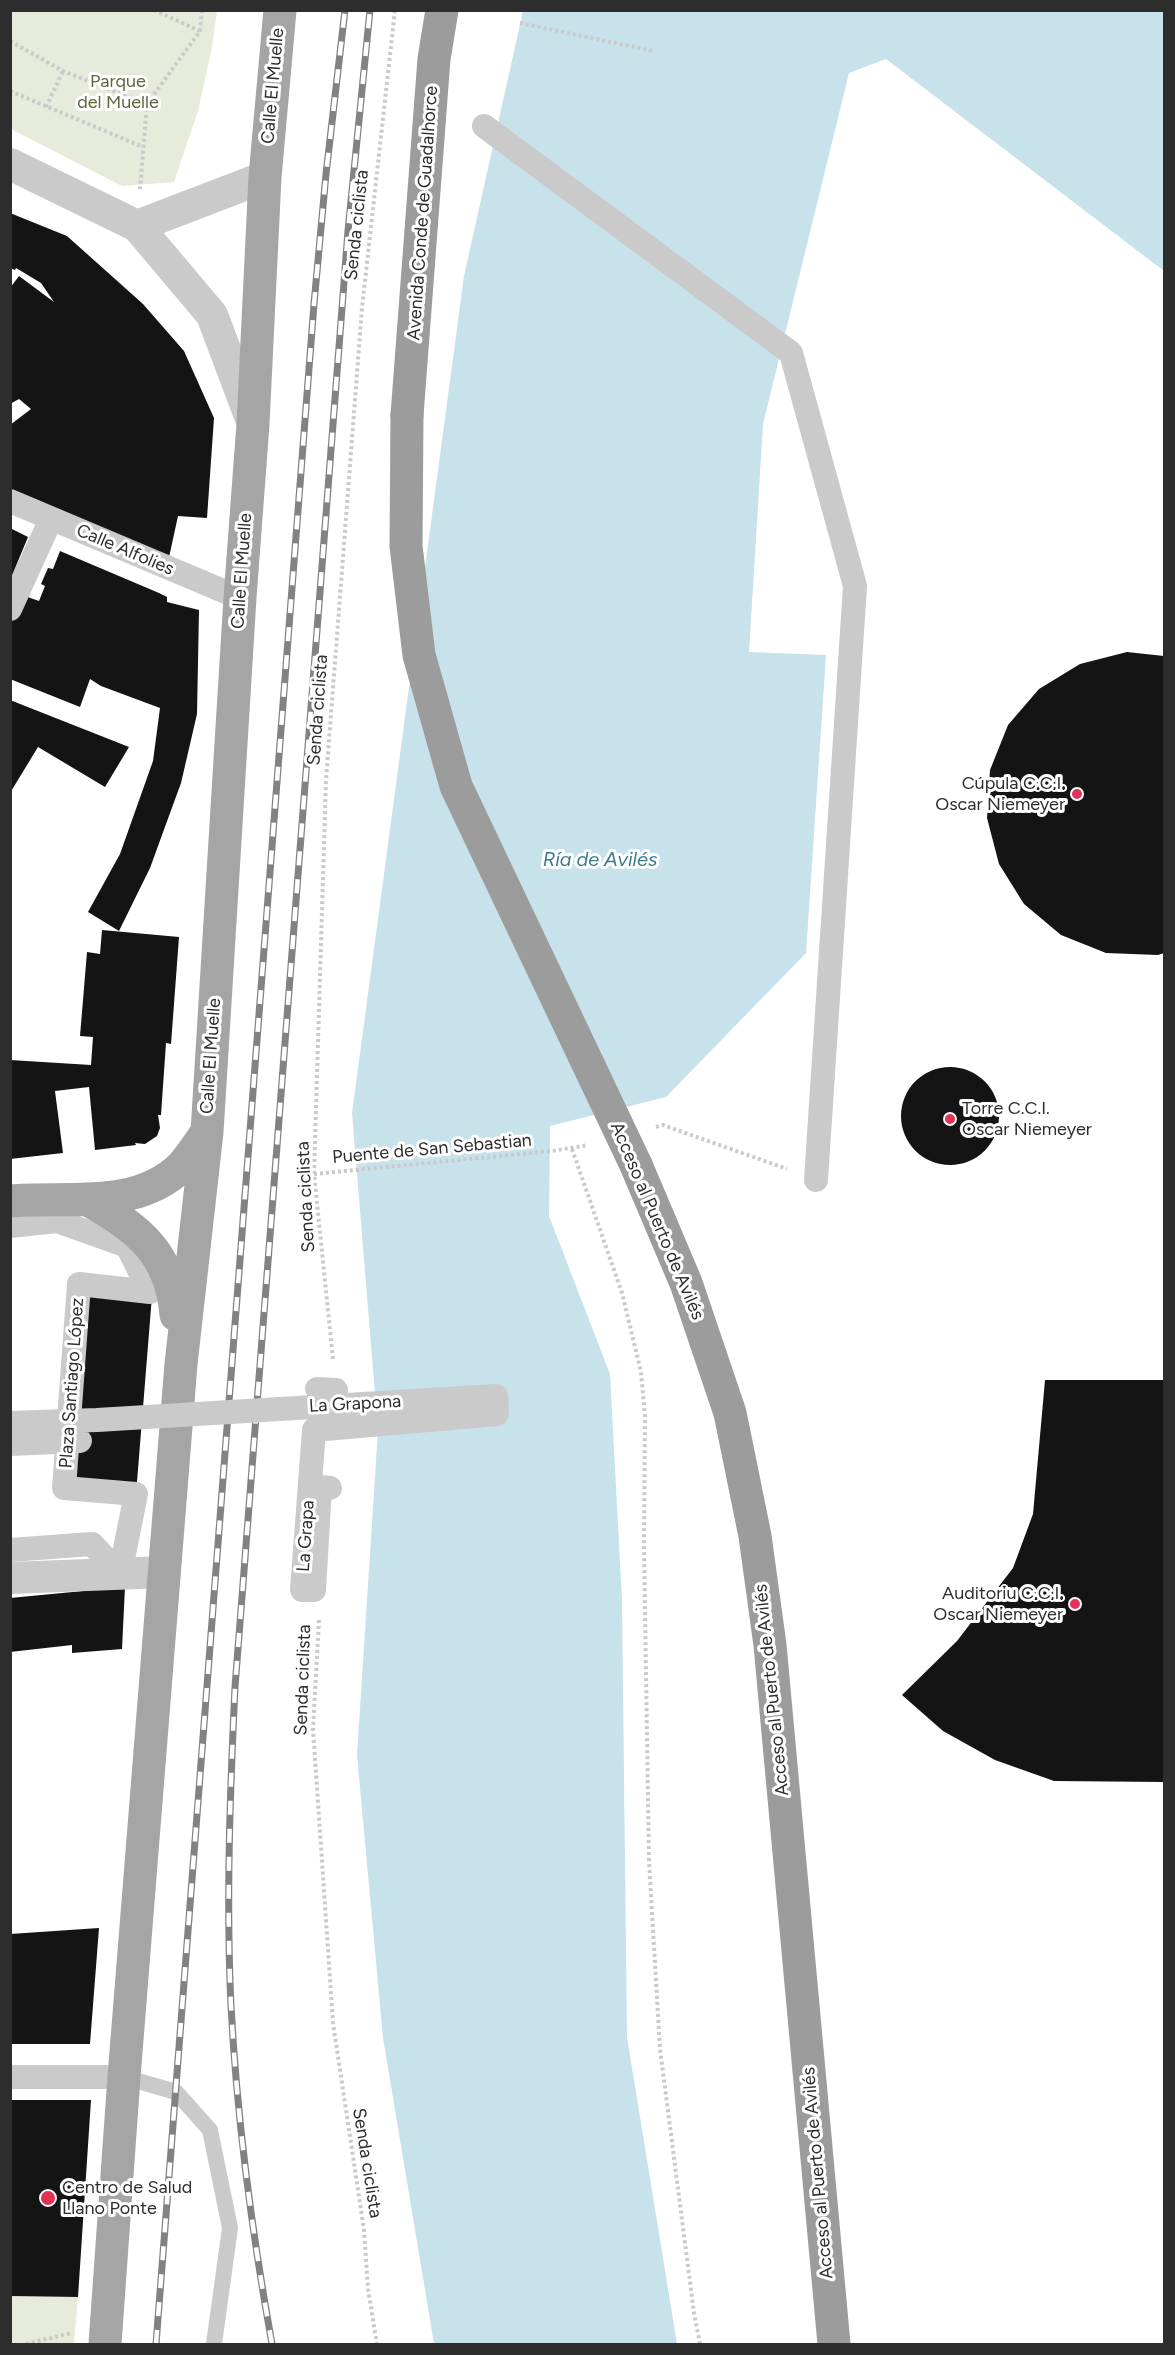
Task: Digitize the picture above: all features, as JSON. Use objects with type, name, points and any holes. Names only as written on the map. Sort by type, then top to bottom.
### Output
[{"type":"highway","name":"Avenida Conde de Guadalhorce","points":[[407,415],[434,59],[442,10]]},
{"type":"highway","name":"Acceso al Puerto de Avilés","points":[[407,415],[406,546],[419,655],[456,786],[636,1165],[686,1282],[729,1413],[754,1536],[771,1657],[834,2344]]},
{"type":"main road","name":"Calle El Muelle","points":[[181,1364],[207,1132],[253,424],[265,177],[280,10]]},
{"type":"main road","points":[[10,1201],[88,1200],[132,1194],[158,1182],[182,1166],[207,1132]]},
{"type":"main road","points":[[88,1200],[118,1217],[154,1248],[169,1275],[176,1307],[181,1364],[105,2335]]},
{"type":"street","points":[[484,126],[791,353],[855,586],[816,1180]]},
{"type":"street","points":[[10,164],[137,226],[212,315],[253,424]]},
{"type":"street","points":[[137,226],[265,177]]},
{"type":"street","name":"Calle Alfolies","points":[[10,501],[240,598]]},
{"type":"street","points":[[10,609],[51,519]]},
{"type":"street","name":"Plaza Santiago López","points":[[10,1226],[57,1221],[127,1246],[150,1292],[79,1284],[64,1488],[136,1494],[120,1574]]},
{"type":"street","name":"La Grapona","points":[[10,1423],[97,1420],[496,1396],[498,1414],[314,1430]]},
{"type":"street","name":"La Grapa","points":[[314,1430],[302,1590],[314,1590],[320,1487],[330,1488]]},
{"type":"street","points":[[10,1444],[80,1436]]},
{"type":"street","points":[[10,1550],[92,1545],[120,1574]]},
{"type":"street","points":[[10,1578],[165,1572]]},
{"type":"street","points":[[10,2078],[124,2077]]},
{"type":"lane","points":[[124,2077],[176,2092],[210,2130],[230,2228],[214,2344]]},
{"type":"path","points":[[154,10],[200,31]]},
{"type":"path","points":[[10,91],[143,147],[147,104],[200,31],[202,10]]},
{"type":"path","name":"Senda ciclista","points":[[326,1390],[314,1174],[326,780],[362,308],[395,10]]},
{"type":"path","points":[[520,23],[653,51]]},
{"type":"path","points":[[10,41],[63,71],[147,104]]},
{"type":"path","points":[[46,107],[63,71]]},
{"type":"path","points":[[652,1128],[663,1125],[816,1180]]},
{"type":"path","name":"Puente de San Sebastian","points":[[314,1174],[572,1149],[595,1143]]},
{"type":"path","points":[[572,1149],[622,1293],[641,1372],[645,1416],[644,1548],[650,1861],[660,2049],[700,2344]]},
{"type":"path","name":"Senda ciclista","points":[[319,1614],[313,1729],[333,2023],[364,2230],[368,2289],[377,2344]]},
{"type":"path","points":[[26,2344],[105,2335]]},
{"type":"green space","name":"Parque del Muelle","points":[[10,11],[217,11],[212,47],[198,111],[174,182],[122,186],[11,129]]},
{"type":"green space","points":[[11,2296],[78,2297],[74,2344],[11,2344]]},
{"type":"water","name":"Ría de Avilés","points":[[523,11],[1164,11],[1164,271],[886,59],[849,73],[763,424],[749,652],[826,655],[806,953],[666,1097],[550,1126],[549,1216],[610,1374],[622,1600],[627,2037],[677,2344],[434,2344],[383,2038],[357,1755],[378,1430],[352,1113],[464,276]]},
{"type":"building","points":[[10,213],[67,236],[143,304],[184,351],[214,418],[207,518],[178,516],[168,562],[10,490],[10,425],[31,409],[19,399],[10,404],[10,288],[19,276],[54,302],[41,283],[16,268],[15,270],[10,268]]},
{"type":"building","points":[[10,528],[28,537],[11,578],[10,578]]},
{"type":"building","points":[[60,551],[159,593],[167,597],[167,602],[199,610],[197,714],[181,783],[150,868],[119,931],[88,912],[120,854],[153,761],[160,708],[101,686],[90,679],[80,707],[10,679],[10,627],[19,594],[39,601],[45,586],[41,584],[48,568],[53,569]]},
{"type":"building","name":"Cúpula C.C.I. Oscar Niemeyer","points":[[1127,652],[1164,656],[1164,953],[1158,955],[1106,953],[1061,935],[1024,904],[999,864],[987,818],[990,770],[1008,725],[1039,689],[1080,664]]},
{"type":"building","points":[[10,700],[129,747],[105,787],[38,747],[10,793]]},
{"type":"building","points":[[102,930],[179,937],[171,1044],[166,1043],[161,1115],[158,1115],[160,1128],[157,1136],[145,1144],[135,1143],[136,1145],[95,1150],[89,1087],[55,1091],[63,1153],[10,1159],[10,1060],[91,1065],[93,1037],[80,1036],[87,952],[100,954]]},
{"type":"building","name":"Torre C.C.I. Oscar Niemeyer","points":[[950,1067],[969,1070],[985,1081],[996,1097],[999,1116],[996,1135],[985,1151],[969,1162],[950,1165],[931,1162],[915,1151],[904,1135],[901,1116],[904,1097],[915,1081],[931,1070]]},
{"type":"building","points":[[80,1290],[152,1296],[136,1494],[64,1488]]},
{"type":"building","name":"Auditoriu C.C.I. Oscar Niemeyer","points":[[1045,1380],[1164,1380],[1164,1782],[1054,1781],[995,1760],[943,1731],[902,1695],[957,1641],[1013,1568],[1033,1514]]},
{"type":"building","points":[[125,1587],[122,1649],[72,1653],[72,1645],[10,1652],[10,1598]]},
{"type":"building","points":[[99,1928],[90,2044],[10,2044],[10,1934]]},
{"type":"building","name":"Centro de Salud Llano Ponte","points":[[10,2100],[91,2100],[78,2297],[10,2296]]},
{"type":"railway","points":[[156,2344],[314,304],[345,10]]},
{"type":"railway","points":[[272,2344],[246,2176],[231,2006],[229,1886],[233,1727],[348,231],[370,10]]},
{"type":"place","name":"Cúpula C.C.I. Oscar Niemeyer","points":[[1077,794]]},
{"type":"place","name":"Torre C.C.I. Oscar Niemeyer","points":[[950,1119]]},
{"type":"place","name":"Auditoriu C.C.I. Oscar Niemeyer","points":[[1075,1604]]},
{"type":"place","name":"Centro de Salud Llano Ponte","points":[[48,2198]]}]
